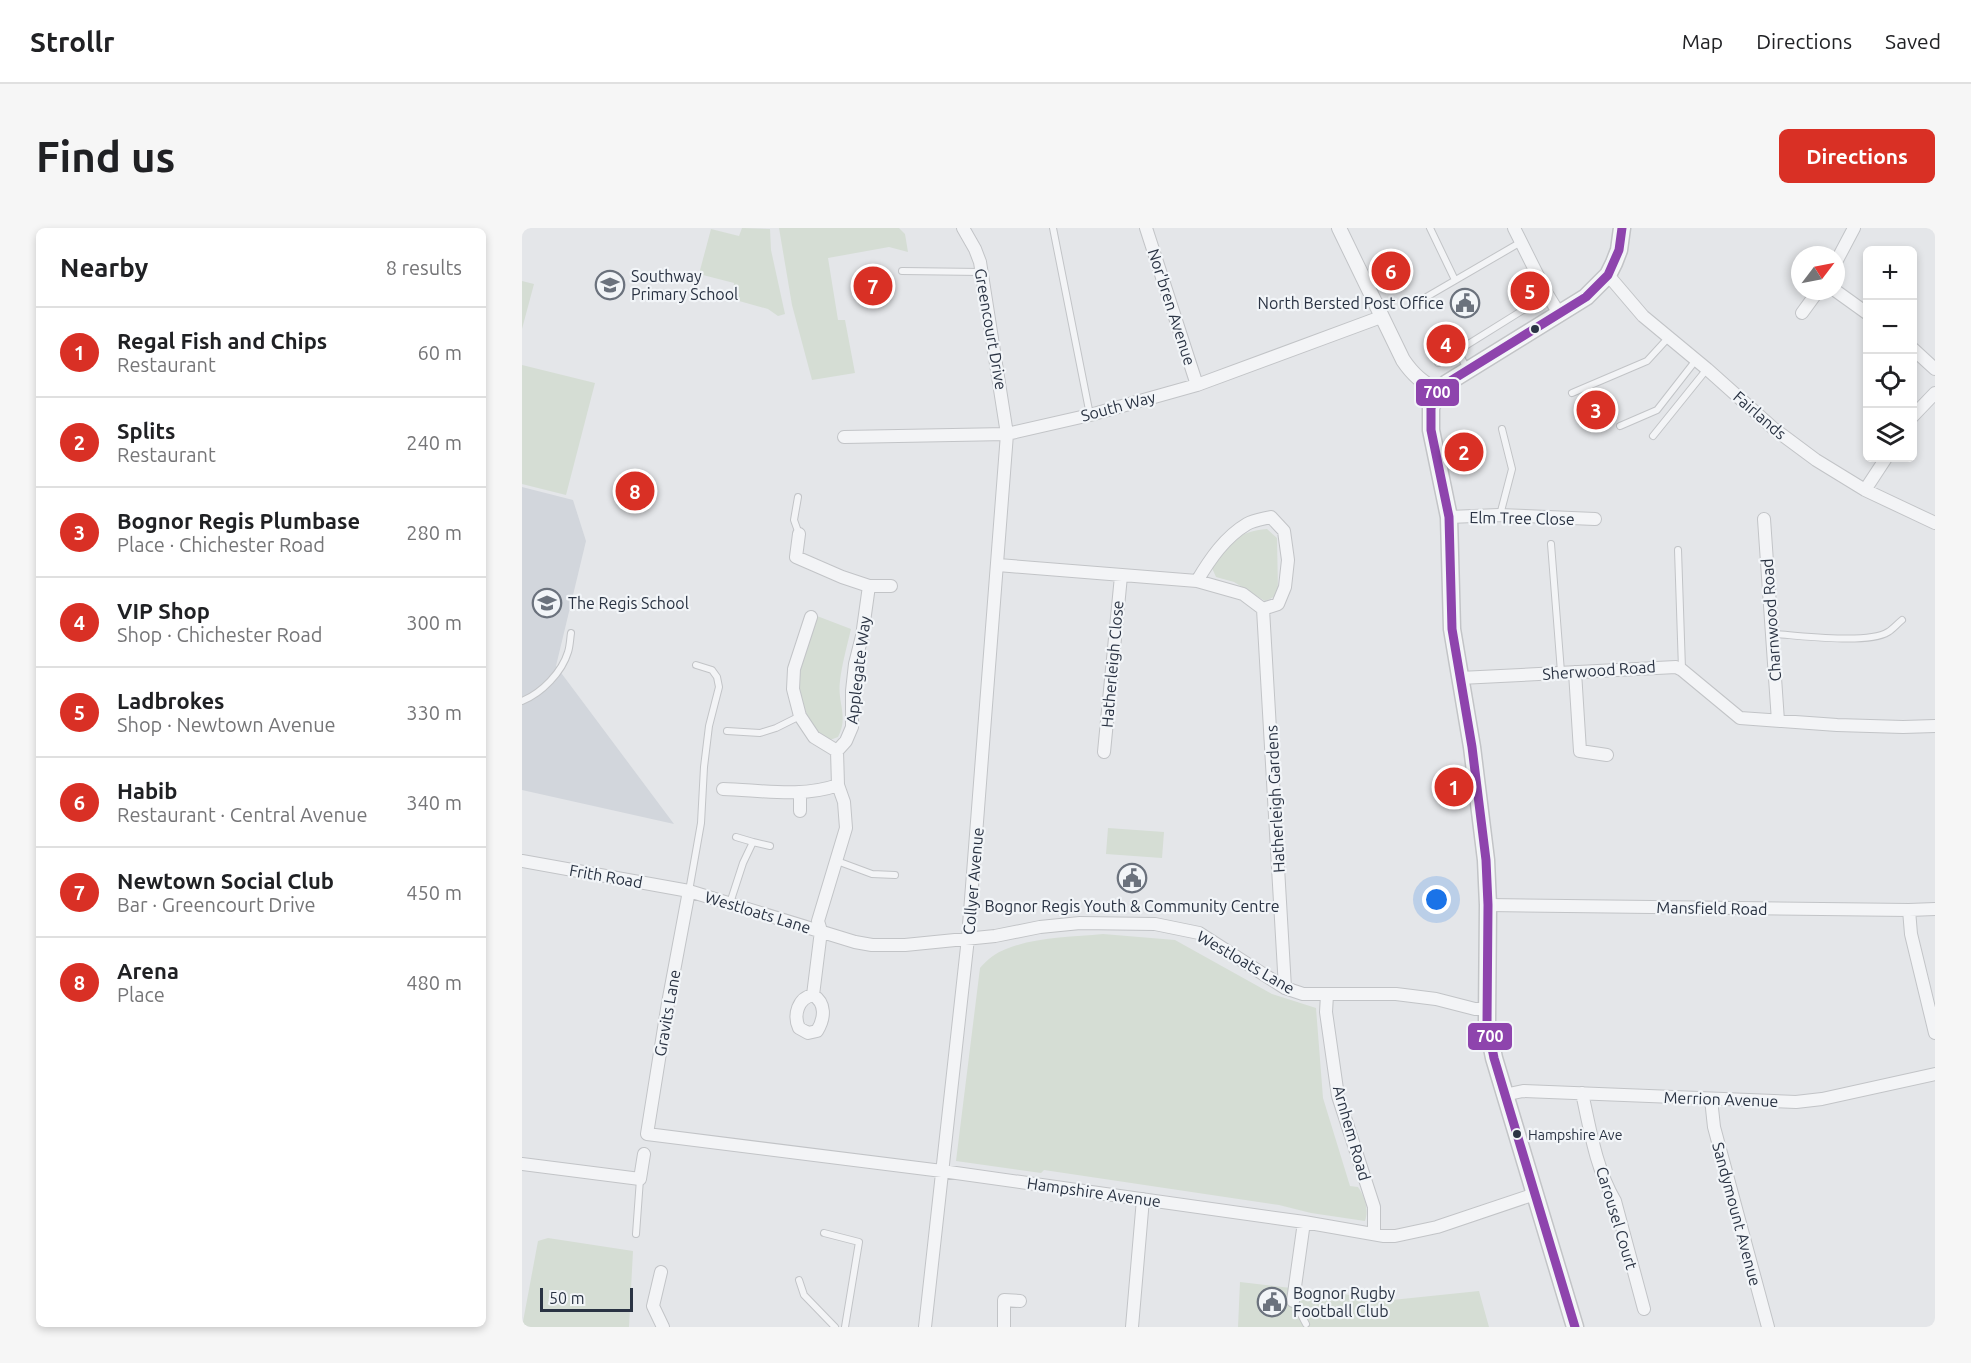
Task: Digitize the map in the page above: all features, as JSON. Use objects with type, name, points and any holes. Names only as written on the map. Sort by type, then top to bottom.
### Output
[{"type":"main road","points":[[1575,1327],[1504,1095],[1487,1023],[1486,860],[1452,629],[1449,517],[1431,430],[1431,408],[1438,391],[1467,370],[1586,297],[1608,275],[1619,250],[1622,228]]},
{"type":"street","name":"Greencourt Drive","points":[[963,228],[975,249],[982,272],[1007,434]]},
{"type":"street","name":"Nor'bren Avenue","points":[[1146,228],[1197,385]]},
{"type":"street","points":[[1339,228],[1403,360],[1413,374],[1438,391]]},
{"type":"street","points":[[1844,246],[1854,228]]},
{"type":"street","points":[[1518,232],[1547,294],[1560,315]]},
{"type":"street","name":"Fairlands","points":[[1608,275],[1643,316],[1773,428],[1816,460],[1865,490],[1935,523]]},
{"type":"street","points":[[1845,297],[1863,310]]},
{"type":"street","points":[[1802,314],[1812,300]]},
{"type":"street","name":"South Way","points":[[844,436],[1007,434],[1197,385],[1381,317]]},
{"type":"street","points":[[1917,353],[1935,369]]},
{"type":"street","points":[[1917,412],[1935,393]]},
{"type":"street","name":"Collyer Avenue","points":[[925,1327],[968,938],[1007,434]]},
{"type":"street","points":[[1865,490],[1883,462]]},
{"type":"street","name":"Elm Tree Close","points":[[1449,517],[1499,515],[1595,519]]},
{"type":"street","points":[[998,565],[1197,581],[1243,594],[1263,609],[1278,604],[1285,587],[1288,560],[1284,531],[1270,517],[1249,523],[1228,538],[1197,581]]},
{"type":"street","name":"Charnwood Road","points":[[1764,519],[1778,721]]},
{"type":"street","points":[[799,534],[796,556],[842,578],[869,586],[891,586]]},
{"type":"street","name":"Hatherleigh Close","points":[[1104,752],[1121,576]]},
{"type":"street","name":"Applegate Way","points":[[837,751],[846,741],[852,727],[852,691],[869,586]]},
{"type":"street","name":"Hatherleigh Gardens","points":[[1263,609],[1285,988]]},
{"type":"street","points":[[811,617],[794,669],[793,689],[800,716],[814,737],[837,751],[838,786],[844,802],[846,828],[818,921],[821,931],[813,995]]},
{"type":"street","name":"Sherwood Road","points":[[1460,678],[1667,666],[1682,670]]},
{"type":"street","points":[[1682,670],[1740,718],[1903,727],[1935,726]]},
{"type":"street","points":[[1575,672],[1580,751],[1607,755]]},
{"type":"street","points":[[723,789],[800,792],[838,786]]},
{"type":"street","points":[[800,792],[800,811]]},
{"type":"street","name":"Frith Road","points":[[522,861],[689,891]]},
{"type":"street","name":"Westloats Lane","points":[[689,891],[855,942],[872,945],[905,945],[995,936],[1040,927],[1080,923],[1155,924],[1198,933],[1285,988],[1303,994],[1396,994],[1436,999],[1475,1010],[1487,1010]]},
{"type":"street","name":"Gravits Lane","points":[[647,1134],[689,891]]},
{"type":"street","name":"Mansfield Road","points":[[1488,905],[1935,909]]},
{"type":"street","points":[[1909,910],[1911,934],[1935,1033]]},
{"type":"street","name":"Arnhem Road","points":[[1327,995],[1326,1012],[1338,1096],[1374,1207],[1374,1234]]},
{"type":"street","name":"Merrion Avenue","points":[[1504,1095],[1523,1091],[1796,1102],[1822,1099],[1935,1074]]},
{"type":"street","name":"Carousel Court","points":[[1582,1093],[1606,1186],[1615,1201],[1644,1309]]},
{"type":"street","name":"Sandymount Avenue","points":[[1711,1100],[1714,1126],[1768,1327]]},
{"type":"street","name":"Hampshire Avenue","points":[[647,1134],[942,1171],[1395,1236],[1428,1229],[1535,1194]]},
{"type":"street","points":[[522,1164],[640,1179],[644,1154]]},
{"type":"street","points":[[1132,1327],[1143,1199]]},
{"type":"street","points":[[1293,1300],[1304,1222]]},
{"type":"street","points":[[661,1272],[653,1305],[663,1327]]},
{"type":"street","points":[[1004,1327],[1004,1300],[1020,1301]]},
{"type":"lane","points":[[1053,228],[1090,414]]},
{"type":"lane","points":[[1430,228],[1455,280]]},
{"type":"lane","points":[[1423,299],[1455,280],[1518,232]]},
{"type":"lane","points":[[902,271],[982,272]]},
{"type":"lane","points":[[1438,363],[1547,294]]},
{"type":"lane","points":[[1572,393],[1647,361],[1669,338]]},
{"type":"lane","points":[[1458,351],[1467,370]]},
{"type":"lane","points":[[1620,426],[1657,411],[1696,360]]},
{"type":"lane","points":[[1653,436],[1707,369]]},
{"type":"lane","points":[[1499,515],[1512,469],[1502,429]]},
{"type":"lane","points":[[798,497],[794,520],[799,534]]},
{"type":"lane","points":[[1551,544],[1561,673]]},
{"type":"lane","points":[[1678,550],[1682,670]]},
{"type":"lane","points":[[1772,634],[1873,637],[1887,632],[1902,620]]},
{"type":"lane","points":[[522,700],[530,698],[552,678],[568,654],[571,633]]},
{"type":"lane","points":[[689,891],[701,823],[709,726],[719,687],[717,677],[712,670],[696,665]]},
{"type":"lane","points":[[727,731],[760,733],[800,716]]},
{"type":"lane","points":[[736,837],[770,846]]},
{"type":"lane","points":[[730,903],[743,863],[753,842]]},
{"type":"lane","points":[[837,861],[872,874],[895,875]]},
{"type":"lane","points":[[636,1234],[640,1179]]},
{"type":"lane","points":[[825,1233],[859,1242],[845,1327]]},
{"type":"lane","points":[[799,1280],[804,1295],[835,1327]]},
{"type":"lane","points":[[1293,1300],[1306,1324]]},
{"type":"shaded area","points":[[742,228],[770,229],[771,250],[785,314],[778,316],[768,309],[732,299],[734,283],[699,274],[711,229],[739,236]]},
{"type":"shaded area","points":[[779,228],[899,228],[905,234],[908,252],[889,247],[828,258],[838,320],[845,320],[855,373],[812,380],[792,305]]},
{"type":"shaded area","points":[[522,281],[534,284],[522,329]]},
{"type":"shaded area","points":[[522,365],[595,383],[566,495],[522,484]]},
{"type":"shaded area","name":"The Regis School","points":[[522,487],[573,500],[586,541],[556,666],[674,824],[522,790]]},
{"type":"shaded area","points":[[1267,529],[1277,538],[1278,591],[1274,597],[1265,601],[1234,582],[1216,577],[1212,568],[1221,552],[1234,540],[1257,530]]},
{"type":"shaded area","points":[[817,616],[851,629],[840,681],[843,722],[838,737],[830,740],[819,734],[812,725],[800,690],[801,666]]},
{"type":"shaded area","points":[[1108,828],[1164,832],[1162,858],[1106,854]]},
{"type":"shaded area","points":[[1103,934],[1175,940],[1272,994],[1316,1008],[1323,1098],[1350,1186],[1358,1187],[1364,1199],[1367,1212],[1365,1221],[1311,1213],[1279,1205],[1044,1170],[1041,1173],[956,1161],[980,968],[995,955],[1017,945],[1054,938]]},
{"type":"shaded area","points":[[548,1238],[633,1251],[629,1327],[522,1327],[538,1241]]},
{"type":"shaded area","points":[[1240,1282],[1392,1300],[1479,1291],[1489,1327],[1238,1327]]},
{"type":"transit line","name":"700","points":[[1575,1327],[1494,1058],[1487,1023],[1486,860],[1472,747],[1452,629],[1449,517],[1431,430],[1431,408],[1438,391],[1447,383],[1586,297],[1608,275],[1619,250],[1622,228]]},
{"type":"place","name":"Habib","points":[[1391,271]]},
{"type":"place","name":"Southway Primary School","points":[[610,285]]},
{"type":"place","name":"Newtown Social Club","points":[[873,286]]},
{"type":"place","name":"Ladbrokes","points":[[1530,291]]},
{"type":"place","name":"North Bersted Post Office","points":[[1465,303]]},
{"type":"place","name":"VIP Shop","points":[[1446,344]]},
{"type":"place","name":"Bognor Regis Plumbase","points":[[1596,410]]},
{"type":"place","name":"Splits","points":[[1464,452]]},
{"type":"place","name":"Arena","points":[[635,491]]},
{"type":"place","name":"The Regis School","points":[[547,603]]},
{"type":"place","name":"Regal Fish and Chips","points":[[1454,787]]},
{"type":"place","name":"Bognor Regis Youth & Community Centre","points":[[1132,878]]},
{"type":"place","name":"Hampshire Ave","points":[[1517,1134]]},
{"type":"place","name":"Bognor Rugby Football Club","points":[[1272,1302]]}]
